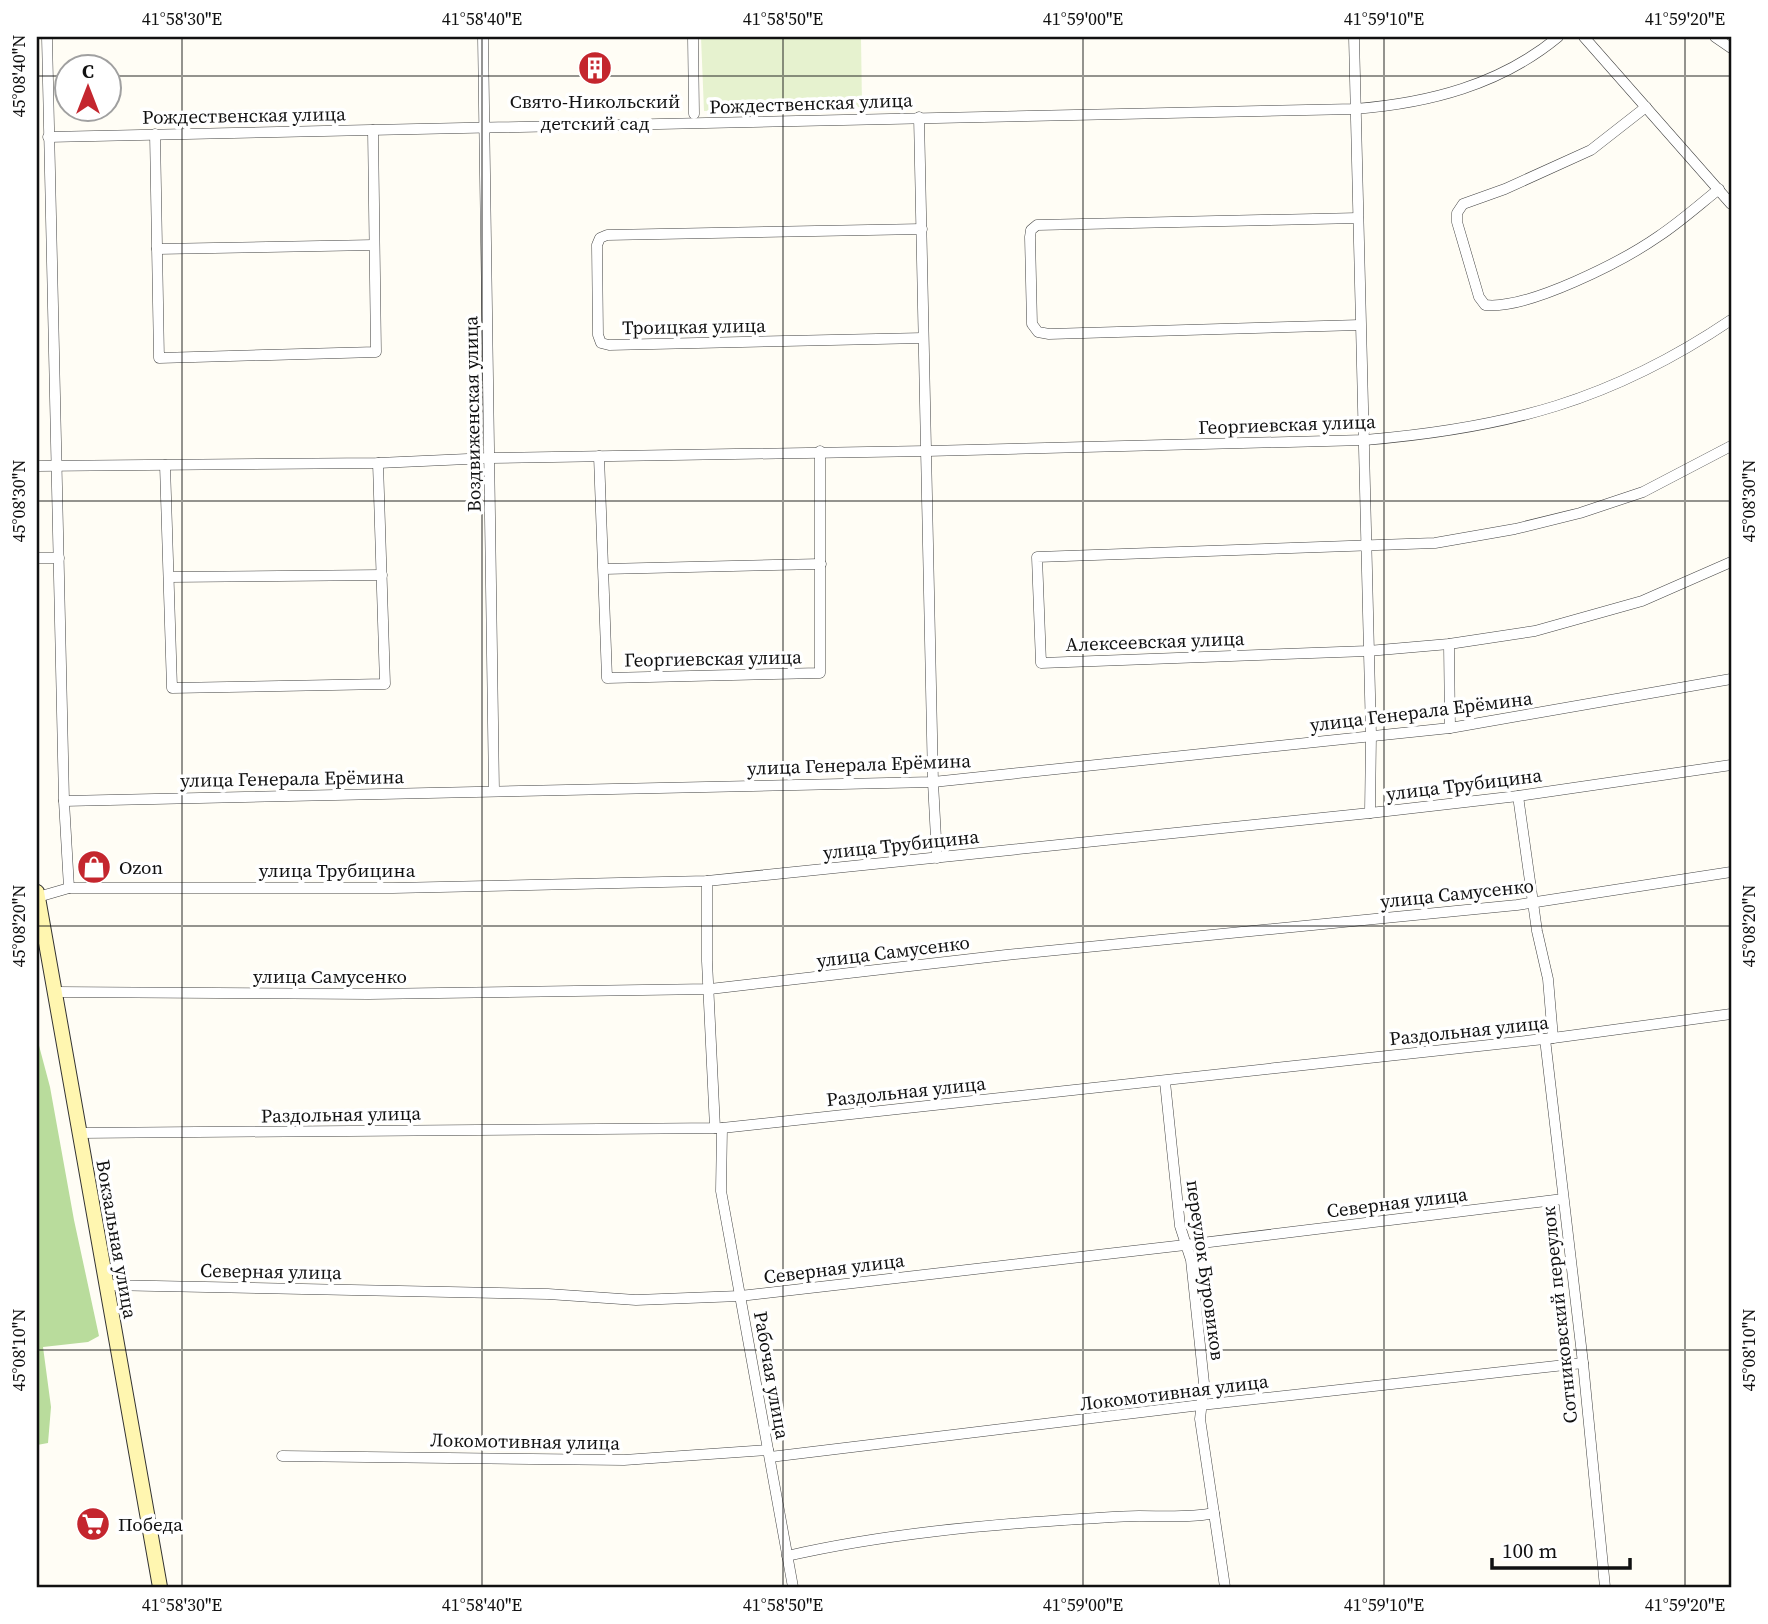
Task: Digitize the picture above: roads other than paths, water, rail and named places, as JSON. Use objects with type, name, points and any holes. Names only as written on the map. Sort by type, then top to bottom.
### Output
[{"type":"main road","name":"Вокзальная улица","points":[[37,895],[160,1587]]},
{"type":"street","points":[[47,37],[69,888]]},
{"type":"street","name":"Воздвиженская улица","points":[[483,37],[494,791]]},
{"type":"street","points":[[693,37],[694,114]]},
{"type":"street","points":[[1354,37],[1365,440],[1370,813]]},
{"type":"street","name":"Рождественская улица","points":[[48,137],[1355,109],[1426,100],[1465,88],[1503,74],[1539,53],[1558,37]]},
{"type":"street","points":[[1584,37],[1731,204]]},
{"type":"street","points":[[1715,37],[1731,48]]},
{"type":"street","points":[[1646,107],[1591,150],[1505,189],[1463,204],[1457,213],[1457,222],[1479,297],[1485,305],[1499,306],[1556,289],[1610,263],[1658,236],[1719,189]]},
{"type":"street","points":[[919,117],[933,782],[937,858]]},
{"type":"street","points":[[155,134],[159,358],[376,352],[373,130]]},
{"type":"street","points":[[1358,218],[1037,225],[1031,230],[1030,237],[1032,324],[1038,332],[1049,334],[1360,325]]},
{"type":"street","name":"Троицкая улица","points":[[922,229],[607,235],[600,238],[597,245],[598,335],[601,343],[609,345],[923,338]]},
{"type":"street","points":[[157,249],[374,245]]},
{"type":"street","name":"Георгиевская улица","points":[[37,466],[378,463],[490,458],[1365,440],[1419,436],[1479,427],[1543,412],[1604,391],[1699,342],[1731,320]]},
{"type":"street","points":[[1365,546],[1435,543],[1515,529],[1580,513],[1643,492],[1731,446]]},
{"type":"street","name":"Георгиевская улица","points":[[599,456],[607,678],[820,673],[820,451]]},
{"type":"street","points":[[166,465],[172,688],[385,684],[378,463]]},
{"type":"street","name":"Алексеевская улица","points":[[1365,546],[1037,556],[1041,663],[1368,651]]},
{"type":"street","points":[[37,558],[59,558]]},
{"type":"street","points":[[1368,651],[1449,644],[1535,631],[1642,601],[1731,562]]},
{"type":"street","points":[[604,569],[821,564]]},
{"type":"street","points":[[169,577],[382,575]]},
{"type":"street","points":[[1449,644],[1450,728]]},
{"type":"street","name":"улица Генерала Ерёмина","points":[[65,802],[933,782],[1450,728],[1731,679]]},
{"type":"street","name":"улица Трубицина","points":[[69,888],[394,888],[707,881],[1370,813],[1518,796],[1731,765]]},
{"type":"street","name":"Сотниковский переулок","points":[[1518,796],[1533,902],[1548,979],[1549,1039],[1563,1199],[1583,1363],[1605,1587]]},
{"type":"street","name":"улица Самусенко","points":[[55,992],[369,994],[709,989],[1006,955],[1533,902],[1731,872]]},
{"type":"street","name":"Рабочая улица","points":[[707,881],[709,989],[721,1191],[793,1587]]},
{"type":"street","name":"Вокзальная улица","points":[[37,895],[69,888]]},
{"type":"street","name":"Раздольная улица","points":[[79,1133],[719,1128],[1549,1039],[1731,1014]]},
{"type":"street","name":"переулок Буровиков","points":[[1165,1082],[1180,1226],[1191,1260],[1202,1369],[1200,1419],[1225,1587]]},
{"type":"street","name":"Северная улица","points":[[105,1285],[548,1294],[636,1300],[740,1296],[1563,1199]]},
{"type":"street","name":"Локомотивная улица","points":[[282,1456],[624,1460],[769,1454],[1583,1363]]},
{"type":"street","points":[[787,1556],[835,1545],[949,1531],[1077,1519],[1201,1516],[1214,1513]]},
{"type":"place","name":"Свято-Никольский детский сад","points":[[595,68]]},
{"type":"place","name":"Ozon","points":[[94,867]]},
{"type":"place","name":"Победа","points":[[93,1524]]}]
